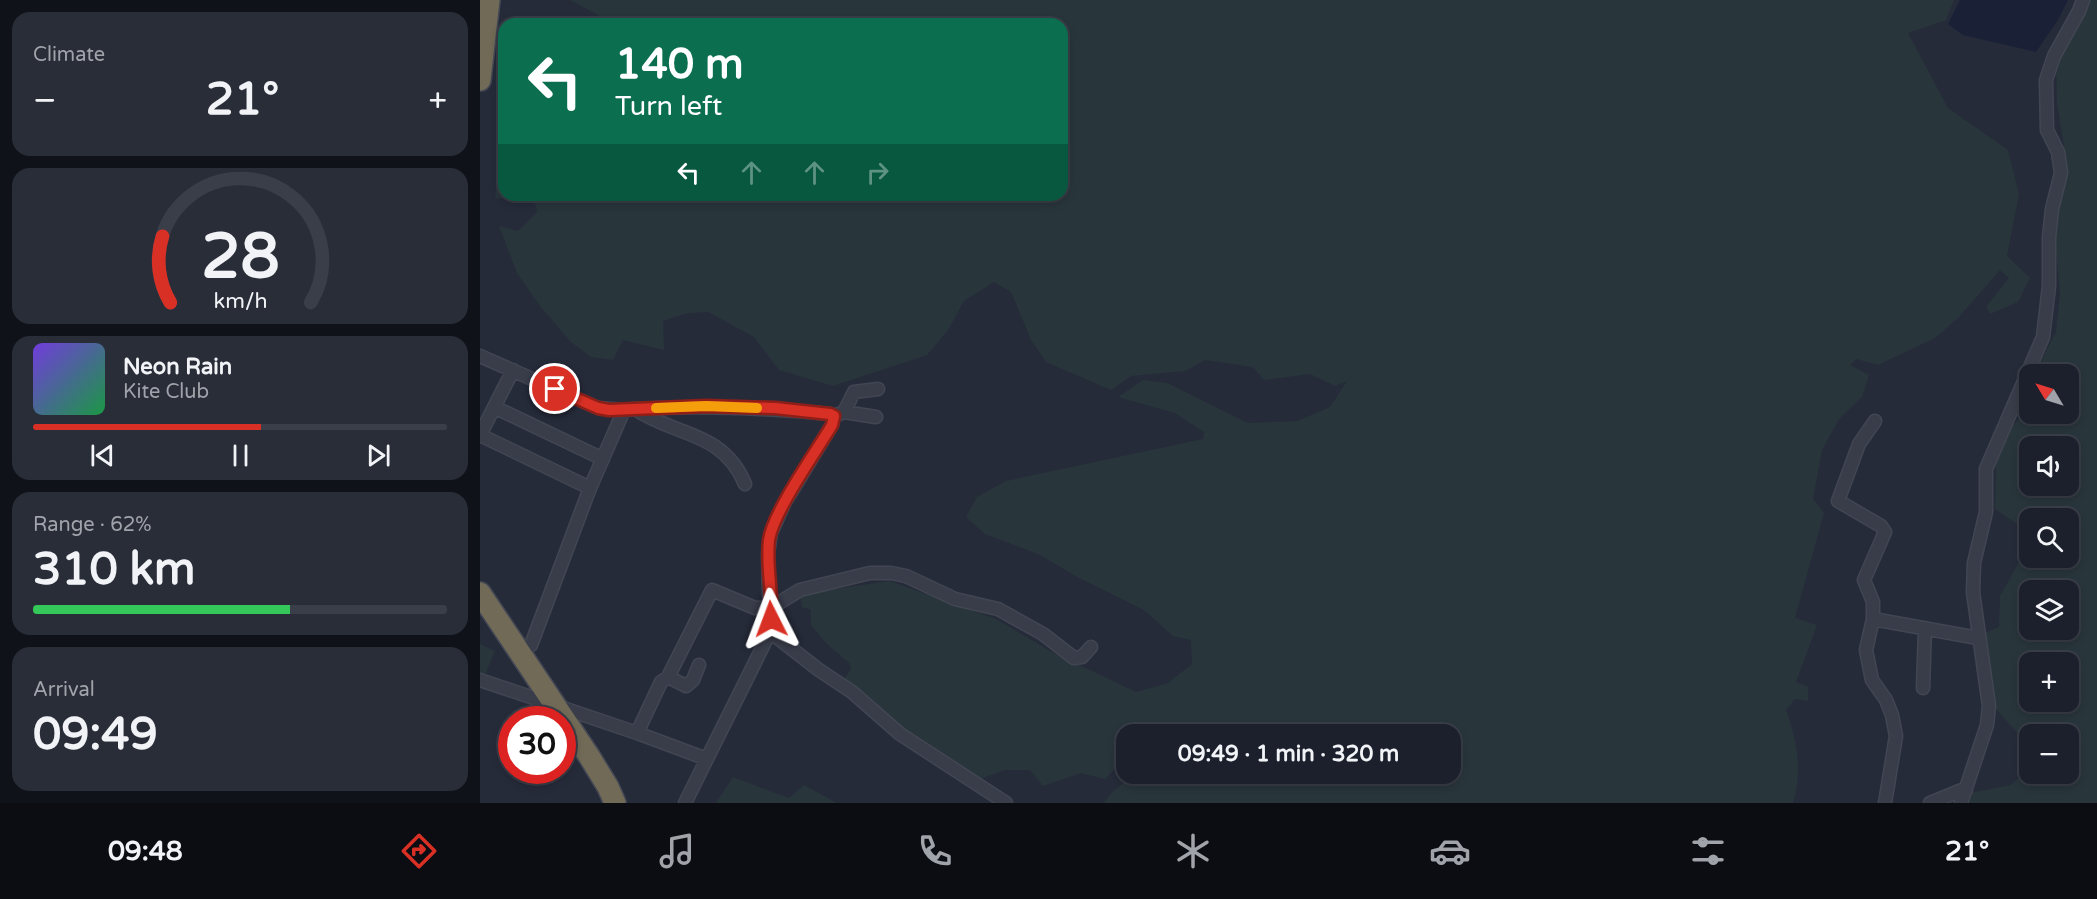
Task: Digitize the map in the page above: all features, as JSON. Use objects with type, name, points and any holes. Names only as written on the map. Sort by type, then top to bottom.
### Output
[{"type":"highway","points":[[480,80],[489,0]]},
{"type":"highway","points":[[480,593],[603,779],[615,803]]},
{"type":"street","points":[[1961,803],[1987,725],[1989,706],[1973,592],[1974,563],[1986,512],[1986,469],[2043,338],[2047,312],[2052,209],[2061,173],[2058,152],[2047,130],[2046,80],[2054,56],[2083,0]]},
{"type":"street","points":[[480,356],[598,408],[629,410],[706,406],[775,408],[876,417]]},
{"type":"street","points":[[513,370],[480,435],[590,488]]},
{"type":"street","points":[[685,803],[770,632],[771,533],[785,502],[854,392],[878,389]]},
{"type":"street","points":[[494,407],[603,459]]},
{"type":"street","points":[[520,653],[531,645],[590,488],[629,410]]},
{"type":"street","points":[[629,410],[711,443],[727,454],[739,470],[745,484]]},
{"type":"street","points":[[1875,421],[1859,444],[1838,501],[1881,526],[1885,532],[1864,580],[1873,602],[1873,619],[1866,650],[1872,680],[1886,700],[1896,736],[1885,803]]},
{"type":"street","points":[[637,733],[712,590],[755,608],[772,607],[800,590],[870,573],[891,573],[906,576],[948,597],[998,609],[1043,634],[1074,658],[1082,657],[1091,648]]},
{"type":"street","points":[[1873,619],[1978,638]]},
{"type":"street","points":[[1923,688],[1925,628]]},
{"type":"street","points":[[770,632],[852,692],[900,734],[1006,803]]},
{"type":"street","points":[[668,677],[686,686],[693,680],[699,665]]},
{"type":"street","points":[[480,680],[707,759]]},
{"type":"street","points":[[1930,803],[1966,790]]},
{"type":"shaded area","points":[[570,0],[1954,0],[1946,20],[1908,33],[1948,108],[2008,150],[2019,194],[2007,256],[2030,278],[2018,302],[1990,314],[1986,307],[2009,278],[2000,270],[1959,317],[1935,338],[1878,365],[1856,359],[1850,365],[1869,375],[1862,397],[1839,419],[1822,450],[1813,499],[1824,513],[1795,618],[1817,625],[1796,682],[1808,687],[1808,701],[1795,699],[1786,710],[1793,733],[1798,768],[1793,803],[1104,803],[1112,792],[1122,784],[1461,784],[1461,724],[1116,724],[1116,740],[1114,740],[1116,767],[1105,779],[1081,773],[1043,786],[1030,770],[1005,770],[980,779],[911,736],[844,679],[851,669],[850,664],[826,643],[811,625],[811,610],[802,607],[800,596],[807,593],[890,581],[996,619],[1050,651],[1136,692],[1168,683],[1192,664],[1191,640],[1173,636],[1144,610],[1079,578],[1040,555],[985,534],[966,517],[977,497],[1006,481],[1203,439],[1204,432],[1175,413],[1118,397],[1143,380],[1167,383],[1248,423],[1297,421],[1330,407],[1347,381],[1335,386],[1310,374],[1264,380],[1253,367],[1205,360],[1185,371],[1131,376],[1111,390],[1046,362],[1031,340],[1011,292],[994,282],[964,301],[948,330],[927,355],[833,386],[779,370],[754,337],[708,312],[688,313],[663,321],[664,350],[623,340],[613,360],[591,357],[571,342],[540,306],[517,273],[499,226],[518,231],[537,212],[534,201],[1068,201],[1068,18],[602,17]]},
{"type":"shaded area","points":[[2088,0],[2097,0],[2097,803],[1967,803],[1970,793],[2011,785],[2019,778],[2019,784],[2079,784],[2079,724],[2019,724],[2019,735],[1996,709],[1980,635],[1999,627],[2000,596],[2019,562],[2019,568],[2079,568],[2079,508],[2019,508],[2019,525],[1995,509],[1996,464],[2002,436],[2019,419],[2019,424],[2079,424],[2079,364],[2040,364],[2056,332],[2060,293],[2054,231],[2056,198],[2067,163],[2057,104],[2056,61]]},
{"type":"shaded area","points":[[498,174],[498,199],[495,199]]},
{"type":"shaded area","points":[[480,644],[495,651],[485,675],[480,673]]},
{"type":"shaded area","points":[[733,777],[789,798],[804,785],[837,803],[716,803]]},
{"type":"water","points":[[1960,0],[2068,0],[2058,20],[2036,52],[1963,35],[1948,24]]},
{"type":"slow traffic","points":[[656,408],[706,406],[757,408]]},
{"type":"route","points":[[555,389],[598,408],[609,410],[706,406],[775,408],[834,416],[832,425],[785,502],[769,539],[771,619]]}]
